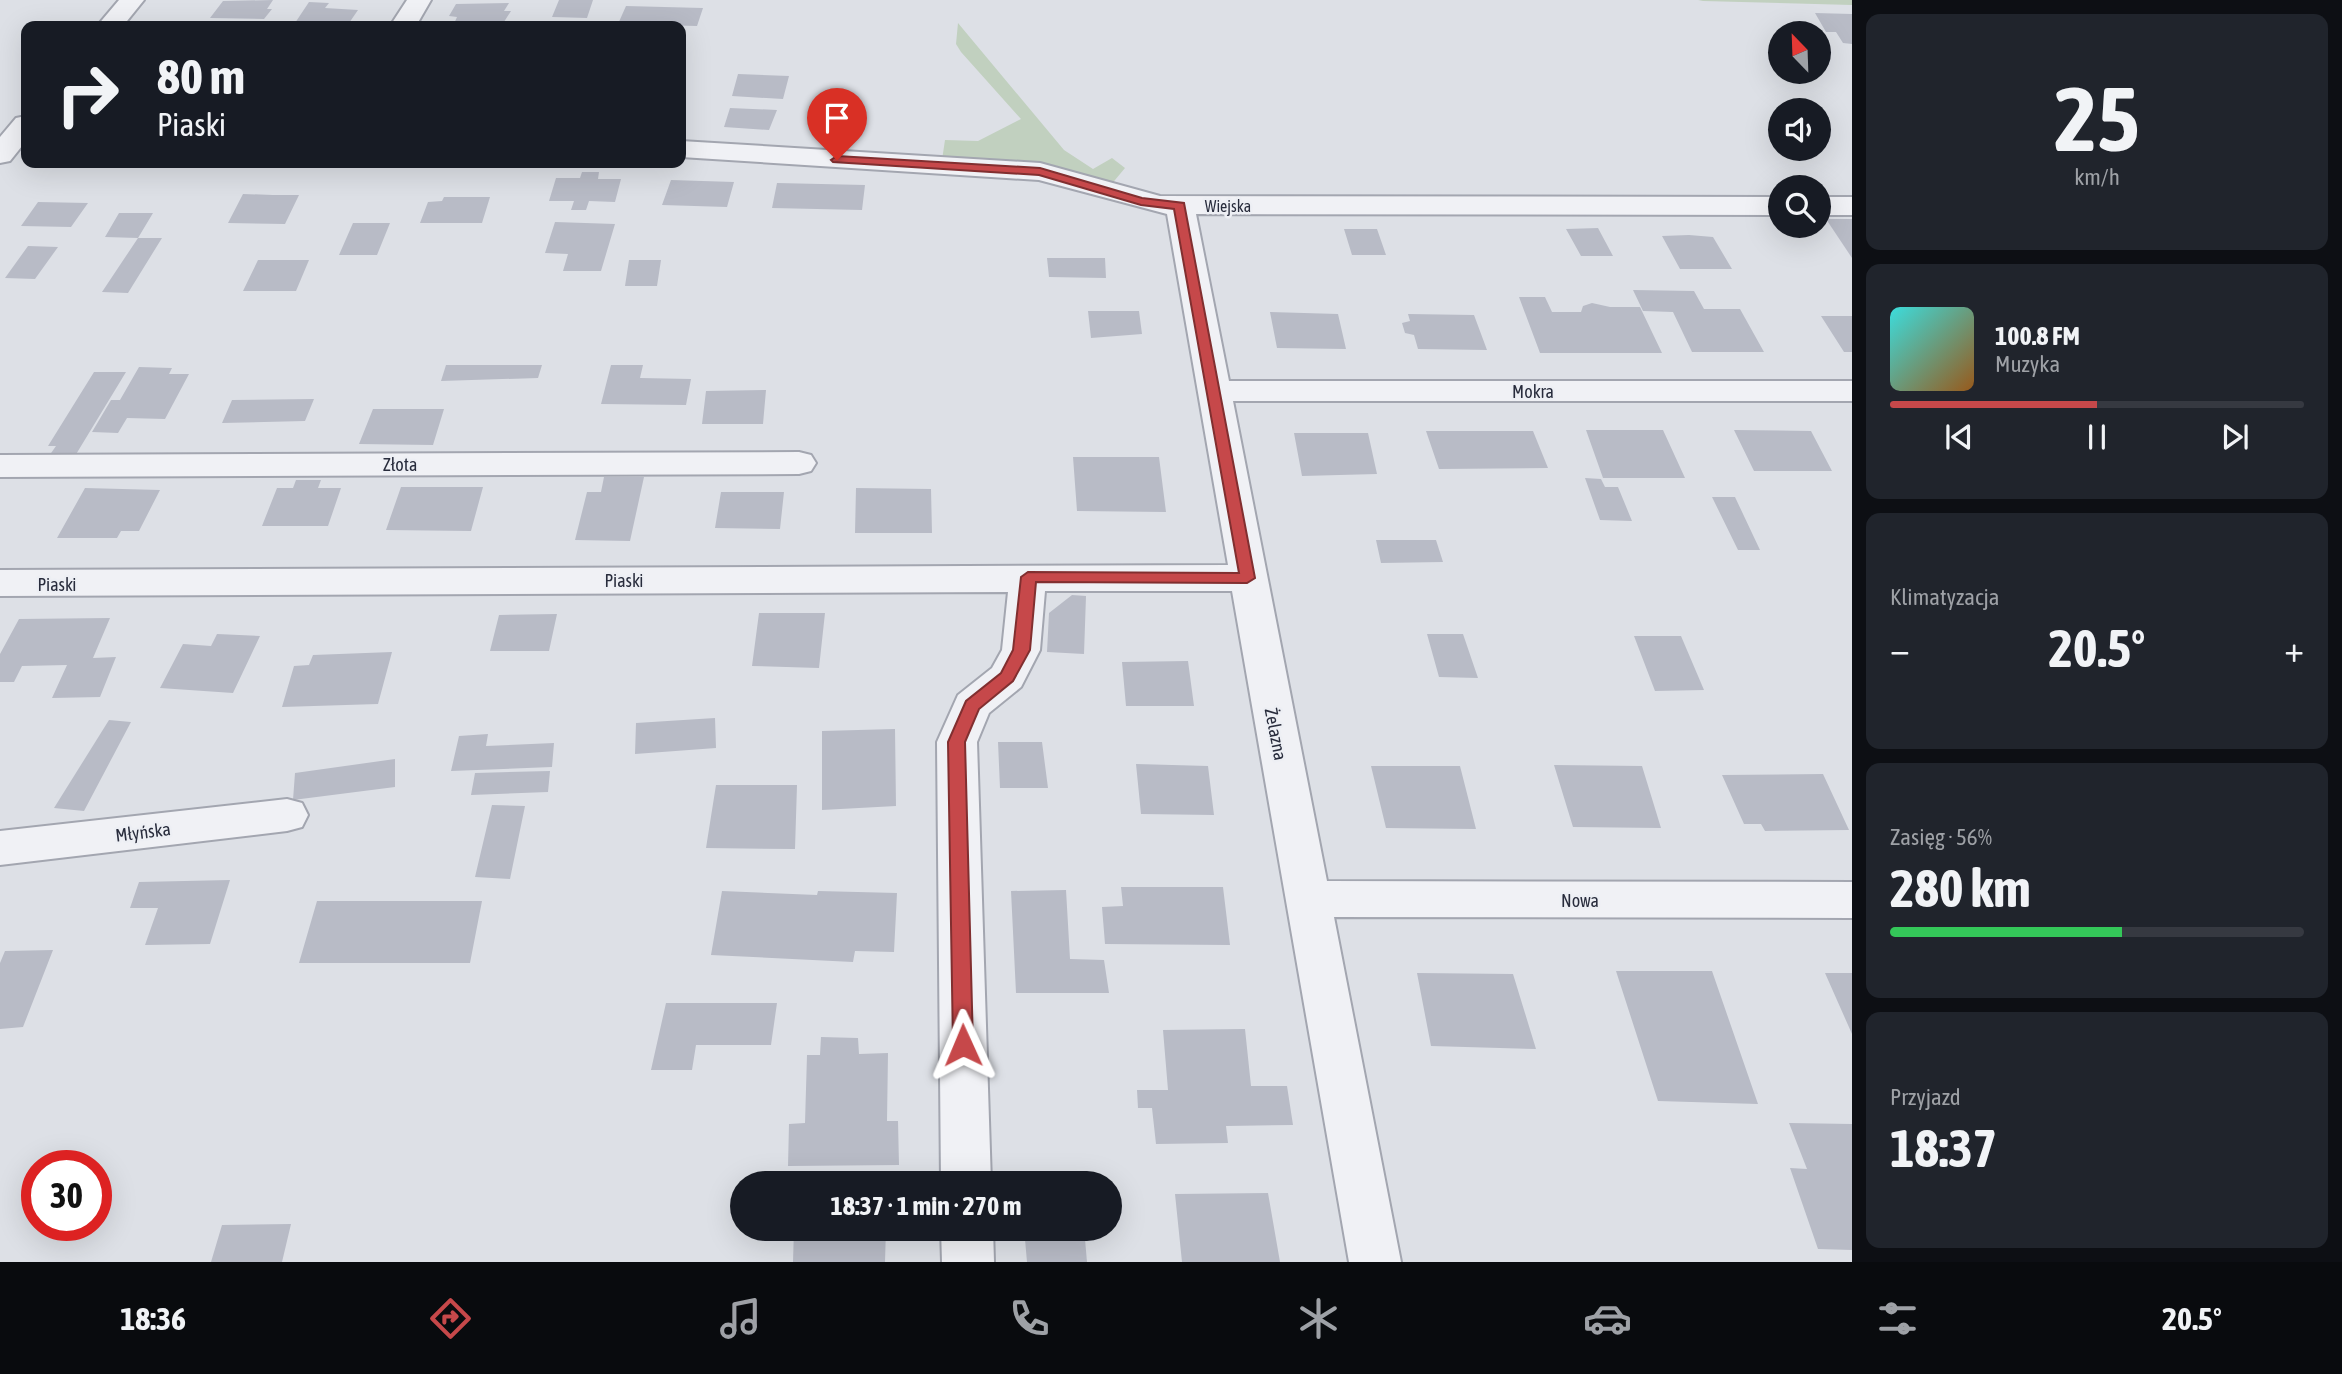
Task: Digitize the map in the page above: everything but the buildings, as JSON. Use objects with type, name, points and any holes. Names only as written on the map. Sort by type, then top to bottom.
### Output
[{"type":"street","points":[[114,21],[132,0]]},
{"type":"street","points":[[405,21],[419,0]]},
{"type":"street","name":"Wiejska","points":[[686,149],[1040,172],[1141,201],[1180,206],[1768,206]]},
{"type":"street","name":"Żelazna","points":[[1180,206],[1375,1262]]},
{"type":"street","points":[[1831,206],[1852,206]]},
{"type":"street","name":"Mokra","points":[[1213,391],[1852,391]]},
{"type":"street","name":"Złota","points":[[0,466],[799,463]]},
{"type":"street","points":[[966,1171],[957,742],[972,705],[1007,677],[1021,650],[1028,577]]},
{"type":"street","name":"Piaski","points":[[0,583],[1247,578]]},
{"type":"street","name":"Młyńska","points":[[0,848],[287,815]]},
{"type":"street","name":"Nowa","points":[[1307,899],[1852,900]]},
{"type":"street","points":[[967,1241],[968,1262]]},
{"type":"green space","points":[[1698,0],[1852,0],[1852,5],[1703,1]]},
{"type":"green space","points":[[958,23],[1064,150],[1093,169],[1112,158],[1125,168],[1110,186],[942,160],[945,140],[978,141],[1021,119],[961,52],[956,44]]},
{"type":"route","points":[[837,160],[1040,172],[1141,201],[1180,206],[1247,578],[1028,577],[1021,650],[1007,677],[972,705],[957,742],[963,1045]]}]
